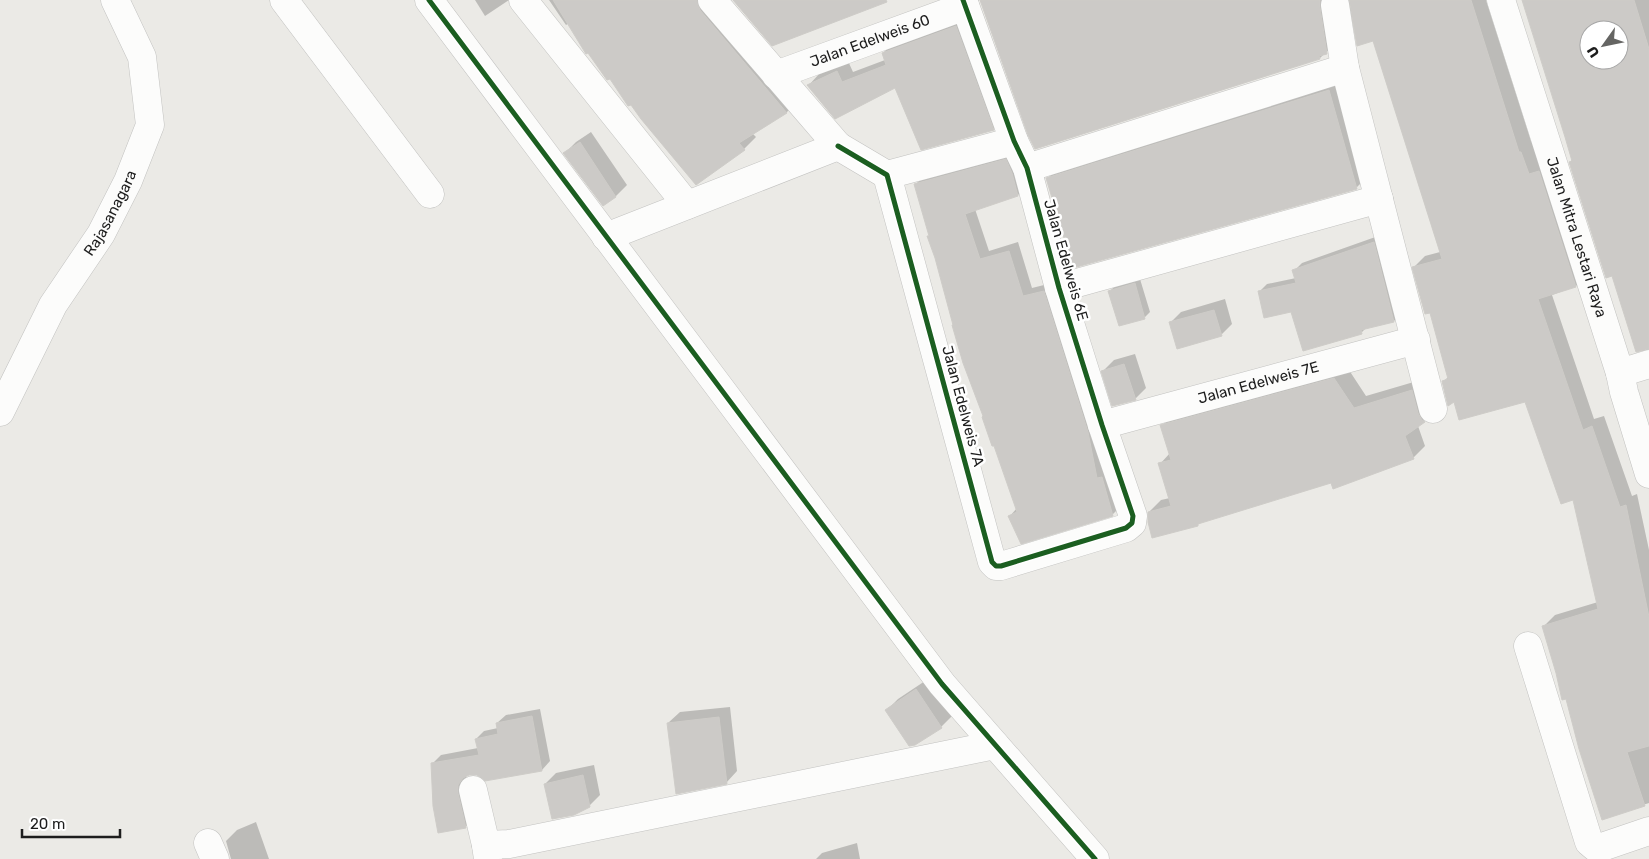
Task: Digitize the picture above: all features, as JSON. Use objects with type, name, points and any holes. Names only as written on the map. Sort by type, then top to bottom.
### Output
[{"type":"street","name":"Rajasanagara","points":[[0,412],[53,305],[106,225],[128,181],[150,125],[142,56],[115,0]]},
{"type":"street","points":[[284,0],[430,194]]},
{"type":"street","points":[[429,0],[942,684],[1095,859]]},
{"type":"street","points":[[523,0],[687,205]]},
{"type":"street","points":[[712,0],[838,146],[887,175],[1014,141]]},
{"type":"street","name":"Jalan Mitra Lestari Raya","points":[[1501,0],[1620,373],[1624,392],[1639,407],[1649,474]]},
{"type":"street","name":"Jalan Edelweis 60","points":[[776,75],[964,3]]},
{"type":"street","name":"Jalan Edelweis 6E","points":[[964,3],[1014,141],[1027,168],[1059,288],[1102,426],[1133,516],[1132,523],[1126,528]]},
{"type":"street","points":[[1335,5],[1345,68],[1433,409]]},
{"type":"street","points":[[1027,168],[1345,68]]},
{"type":"street","points":[[606,237],[838,146]]},
{"type":"street","name":"Jalan Edelweis 7A","points":[[887,175],[992,562],[996,566],[1000,566],[1126,528]]},
{"type":"street","points":[[1059,288],[1379,199]]},
{"type":"street","name":"Jalan Edelweis 7E","points":[[1102,426],[1416,340]]},
{"type":"street","points":[[1620,373],[1649,364]]},
{"type":"street","points":[[1528,646],[1589,842],[1595,847],[1602,847],[1649,831]]},
{"type":"street","points":[[473,790],[487,852],[508,844],[995,745]]},
{"type":"building","points":[[553,0],[697,0],[700,10],[787,113],[739,143],[745,150],[696,185],[631,105],[628,106],[610,79],[607,80],[588,53],[586,54]]},
{"type":"building","points":[[733,0],[886,0],[887,2],[772,46]]},
{"type":"building","points":[[980,0],[1320,0],[1327,54],[1319,56],[1320,59],[1035,149],[1028,135]]},
{"type":"building","points":[[1349,0],[1471,0],[1519,152],[1521,152],[1529,174],[1539,171],[1576,287],[1538,299],[1583,430],[1592,426],[1620,507],[1626,505],[1649,617],[1649,746],[1627,752],[1645,806],[1602,820],[1579,749],[1566,699],[1562,700],[1542,626],[1598,609],[1573,500],[1561,504],[1525,402],[1459,420],[1454,402],[1448,406],[1442,381],[1448,379],[1430,313],[1425,314],[1412,267],[1442,259],[1373,41],[1357,46]]},
{"type":"building","points":[[1522,0],[1634,0],[1649,49],[1649,349],[1636,352],[1612,276],[1606,278],[1569,162],[1572,161]]},
{"type":"building","points":[[956,26],[994,130],[921,150],[895,88],[835,119],[807,85],[837,71],[842,82],[886,65],[882,53]]},
{"type":"building","points":[[1329,90],[1357,189],[1073,268],[1046,178]]},
{"type":"building","points":[[580,142],[616,197],[603,206],[563,153]]},
{"type":"building","points":[[1006,159],[1018,196],[965,214],[980,259],[1009,251],[1023,296],[1044,291],[1088,432],[1097,478],[1102,477],[1113,516],[1021,544],[1008,516],[1017,512],[963,363],[914,184]]},
{"type":"building","points":[[1374,242],[1394,322],[1361,330],[1362,334],[1303,351],[1291,312],[1264,318],[1258,291],[1296,283],[1292,270]]},
{"type":"building","points":[[1135,283],[1145,319],[1119,326],[1108,291]]},
{"type":"building","points":[[1214,310],[1222,336],[1177,349],[1169,322]]},
{"type":"building","points":[[1124,364],[1136,400],[1112,406],[1101,371]]},
{"type":"building","points":[[1334,378],[1354,408],[1412,390],[1418,413],[1425,422],[1405,436],[1414,459],[1333,489],[1331,483],[1198,524],[1198,526],[1152,538],[1148,522],[1148,512],[1171,506],[1158,463],[1171,460],[1160,425]]},
{"type":"building","points":[[916,689],[942,728],[915,745],[909,746],[885,710]]},
{"type":"building","points":[[532,716],[542,771],[485,781],[477,775],[469,775],[463,778],[458,785],[458,793],[466,828],[438,833],[433,806],[431,763],[479,755],[475,739],[498,734],[496,723]]},
{"type":"building","points":[[719,717],[727,784],[676,794],[667,723]]},
{"type":"building","points":[[583,775],[590,807],[574,815],[552,819],[544,784]]},
{"type":"cycle path","points":[[429,0],[942,684],[1095,859]]},
{"type":"cycle path","points":[[838,146],[887,175],[992,562],[996,566],[1001,566],[1126,528],[1132,523],[1133,516],[1059,288],[1027,168],[1014,141],[963,0]]}]
